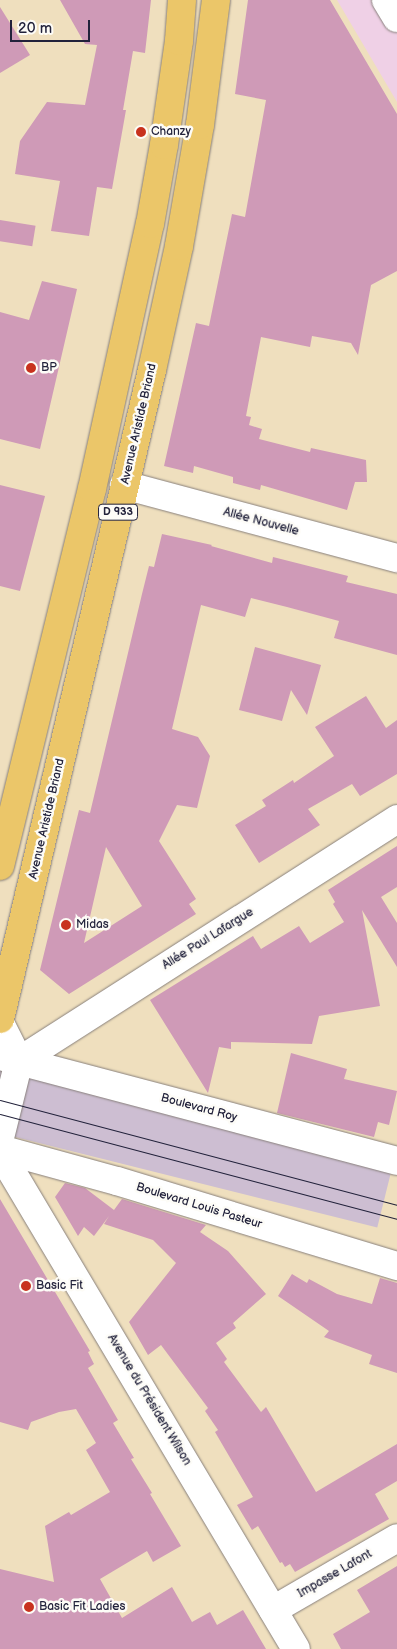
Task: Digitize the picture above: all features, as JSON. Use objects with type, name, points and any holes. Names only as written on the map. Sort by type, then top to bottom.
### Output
[{"type":"main road","name":"D 933","points":[[0,866],[92,489],[148,234],[164,145],[182,0]]},
{"type":"main road","name":"Avenue Aristide Briand","points":[[0,1021],[179,246],[200,125],[216,0]]},
{"type":"street","points":[[386,0],[397,18]]},
{"type":"street","name":"Allée Nouvelle","points":[[124,485],[397,558]]},
{"type":"street","name":"Allée Paul Lafargue","points":[[10,1058],[397,819]]},
{"type":"street","points":[[0,1021],[10,1058],[0,1138]]},
{"type":"street","name":"Boulevard Roy","points":[[10,1058],[397,1161]]},
{"type":"street","name":"Boulevard Louis Pasteur","points":[[0,1151],[117,1181],[397,1266]]},
{"type":"street","name":"Avenue du Président Wilson","points":[[0,1151],[296,1649]]},
{"type":"street","name":"Impasse Lafont","points":[[273,1610],[397,1538]]},
{"type":"shaded area","points":[[337,0],[397,0],[397,102]]},
{"type":"shaded area","points":[[0,1054],[396,1153],[377,1227],[0,1133]]},
{"type":"building","points":[[60,0],[151,0],[145,53],[133,51],[123,110],[126,110],[112,189],[97,187],[89,236],[51,231],[60,181],[15,174],[20,141],[47,102],[85,105],[97,45],[85,44]]},
{"type":"building","points":[[248,0],[330,0],[397,114],[397,271],[371,285],[358,355],[351,343],[312,336],[310,347],[261,337],[246,416],[251,417],[249,425],[262,429],[259,439],[310,452],[311,448],[366,460],[367,482],[355,482],[347,510],[261,485],[260,490],[233,483],[233,477],[194,466],[193,473],[164,466],[196,323],[209,326],[232,214],[245,217],[266,100],[235,94]]},
{"type":"building","points":[[0,7],[30,55],[0,73]]},
{"type":"building","points":[[0,220],[36,226],[32,246],[0,241]]},
{"type":"building","points":[[42,281],[77,289],[40,449],[0,439],[0,312],[29,320]]},
{"type":"building","points":[[0,485],[45,496],[20,591],[0,586]]},
{"type":"building","points":[[162,534],[212,545],[272,563],[273,557],[348,576],[346,582],[397,594],[397,655],[334,638],[339,621],[287,607],[251,598],[245,617],[201,605],[172,729],[198,737],[210,756],[197,808],[177,805],[159,841],[196,899],[189,904],[196,914],[69,994],[40,970],[79,810],[90,813],[149,566],[154,567]],"holes":[[[106,847],[142,906],[84,943]]]},
{"type":"building","points":[[255,647],[321,665],[307,715],[291,690],[282,721],[239,710]]},
{"type":"building","points":[[366,696],[386,728],[397,720],[397,774],[360,796],[352,784],[308,809],[320,825],[259,863],[235,825],[266,806],[262,800],[293,780],[294,783],[334,756],[315,727]]},
{"type":"building","points":[[397,846],[397,887],[381,897],[397,923],[397,967],[362,910],[380,1006],[319,1016],[312,1044],[231,1042],[231,1049],[219,1047],[208,1093],[150,1000],[253,936],[261,949],[299,926],[310,943],[344,922],[333,904],[335,902],[328,890]]},
{"type":"building","points":[[291,1053],[347,1069],[344,1079],[397,1091],[389,1125],[378,1122],[374,1137],[277,1113]]},
{"type":"building","points":[[65,1183],[85,1188],[114,1210],[122,1199],[206,1225],[200,1232],[228,1251],[266,1294],[233,1323],[236,1328],[216,1343],[227,1359],[224,1362],[261,1412],[266,1407],[316,1492],[397,1444],[397,1481],[375,1494],[389,1519],[295,1572],[290,1564],[285,1567],[282,1562],[280,1563],[258,1526],[252,1530],[237,1505],[253,1497],[215,1432],[218,1430],[205,1411],[208,1408],[161,1345],[148,1355],[129,1322],[176,1263],[153,1240],[104,1224],[109,1216],[94,1236],[84,1227],[78,1236],[55,1197]]},
{"type":"building","points":[[0,1199],[90,1351],[88,1352],[94,1364],[88,1368],[118,1420],[113,1423],[134,1458],[131,1459],[152,1493],[150,1494],[181,1546],[153,1562],[147,1551],[100,1579],[122,1618],[172,1587],[192,1622],[210,1612],[217,1625],[243,1610],[266,1649],[0,1649],[0,1569],[54,1582],[45,1526],[69,1512],[71,1515],[110,1492],[86,1450],[96,1443],[76,1409],[59,1412],[31,1422],[28,1430],[0,1422]]},
{"type":"building","points":[[292,1274],[307,1283],[309,1279],[337,1294],[372,1304],[380,1278],[397,1283],[397,1373],[369,1364],[372,1355],[324,1337],[329,1331],[278,1296]]},
{"type":"building","points":[[397,1566],[397,1649],[341,1649],[333,1634],[370,1612],[357,1590]]},
{"type":"tram line","points":[[0,1100],[397,1205]]},
{"type":"tram line","points":[[0,1114],[397,1219]]},
{"type":"place","name":"Chanzy","points":[[141,132]]},
{"type":"place","name":"BP","points":[[31,368]]},
{"type":"place","name":"Midas","points":[[66,925]]},
{"type":"place","name":"Basic Fit","points":[[26,1286]]},
{"type":"place","name":"Basic Fit Ladies","points":[[29,1607]]}]
